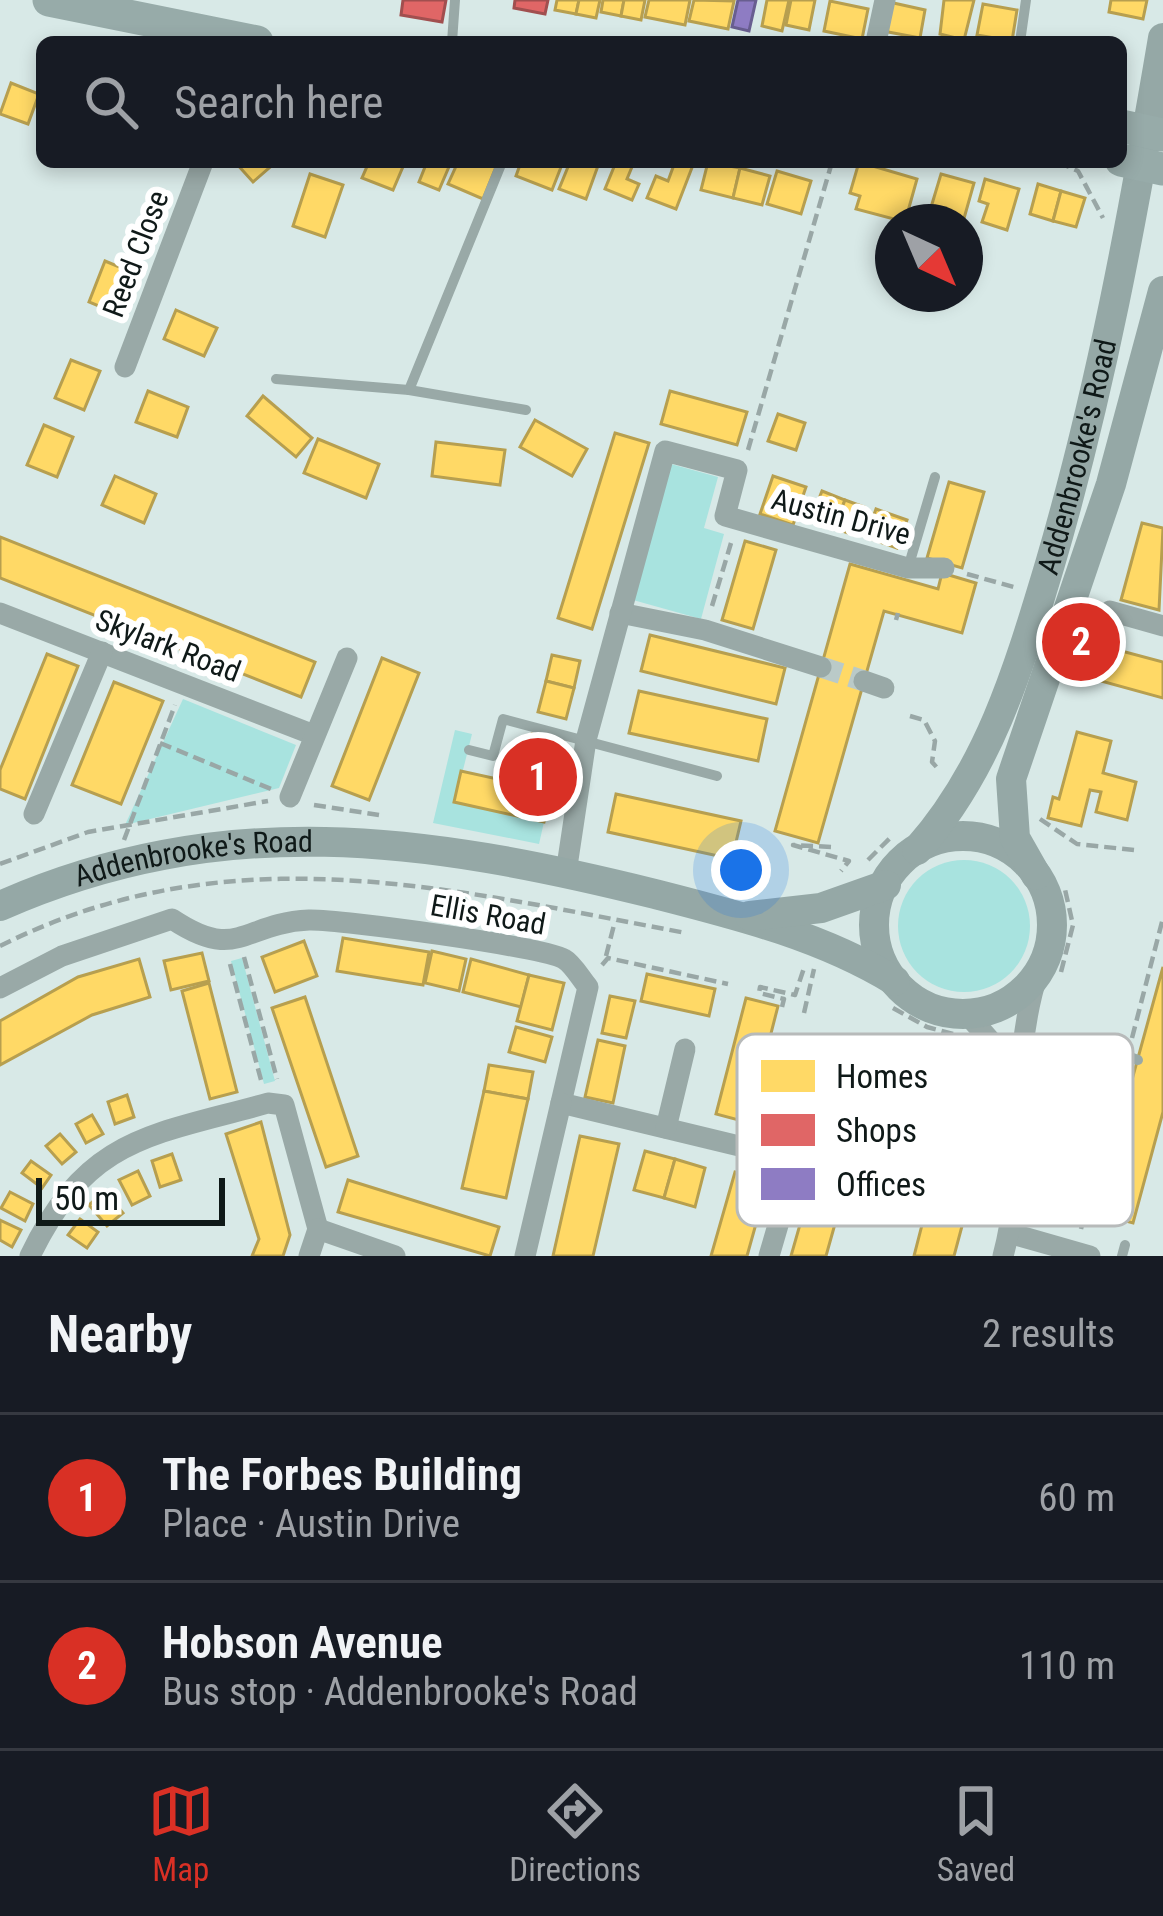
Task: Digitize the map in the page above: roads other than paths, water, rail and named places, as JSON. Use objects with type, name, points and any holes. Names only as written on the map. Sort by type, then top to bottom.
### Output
[{"type":"main road","points":[[49,0],[96,4],[223,36]]},
{"type":"street","points":[[877,36],[885,0]]},
{"type":"street","name":"Addenbrooke's Road","points":[[744,917],[821,908],[875,874],[973,777],[1019,661],[1094,406],[1163,38]]},
{"type":"street","name":"Reed Close","points":[[125,367],[201,168]]},
{"type":"street","name":"Addenbrooke's Road","points":[[1049,975],[1053,920],[1048,876],[1015,838],[1011,779],[1111,484],[1163,291]]},
{"type":"street","name":"Austin Drive","points":[[566,873],[586,740],[665,451],[737,470],[725,516],[908,568],[944,568]]},
{"type":"street","points":[[1110,611],[1163,626]]},
{"type":"street","name":"Skylark Road","points":[[0,613],[314,735]]},
{"type":"street","points":[[620,613],[705,630],[821,668]]},
{"type":"street","points":[[34,814],[102,652]]},
{"type":"street","points":[[290,797],[347,658]]},
{"type":"street","points":[[908,840],[982,837],[1048,876]]},
{"type":"street","name":"Addenbrooke's Road","points":[[0,906],[142,855],[271,840],[451,852],[566,873],[744,917],[858,958],[923,1004],[967,1014]]},
{"type":"street","points":[[875,874],[872,930],[895,981]]},
{"type":"street","name":"Ellis Road","points":[[0,988],[62,956],[172,919],[203,940],[231,941],[273,924],[347,919],[563,958],[588,987],[561,1103]]},
{"type":"street","points":[[983,1034],[967,1014],[1006,1003],[1049,975]]},
{"type":"street","points":[[1032,1034],[1049,975]]},
{"type":"street","points":[[666,1128],[685,1049]]},
{"type":"street","points":[[525,1256],[561,1103],[737,1145]]},
{"type":"street","points":[[30,1256],[77,1178],[118,1147],[276,1104],[318,1229],[309,1256]]},
{"type":"street","points":[[769,1256],[778,1226]]},
{"type":"street","points":[[1003,1256],[1011,1226]]},
{"type":"street","points":[[318,1229],[395,1256]]},
{"type":"street","points":[[1010,1233],[1090,1256]]},
{"type":"lane","points":[[452,36],[455,0]]},
{"type":"lane","points":[[1021,36],[1026,0]]},
{"type":"lane","points":[[410,390],[500,168]]},
{"type":"lane","points":[[276,380],[410,390],[526,410]]},
{"type":"lane","points":[[908,568],[935,476]]},
{"type":"lane","points":[[469,749],[493,756],[502,718],[717,776]]},
{"type":"tunnel","points":[[821,667],[864,681]]},
{"type":"place","name":"Hobson Avenue","points":[[1081,642]]},
{"type":"place","name":"The Forbes Building","points":[[538,777]]}]
